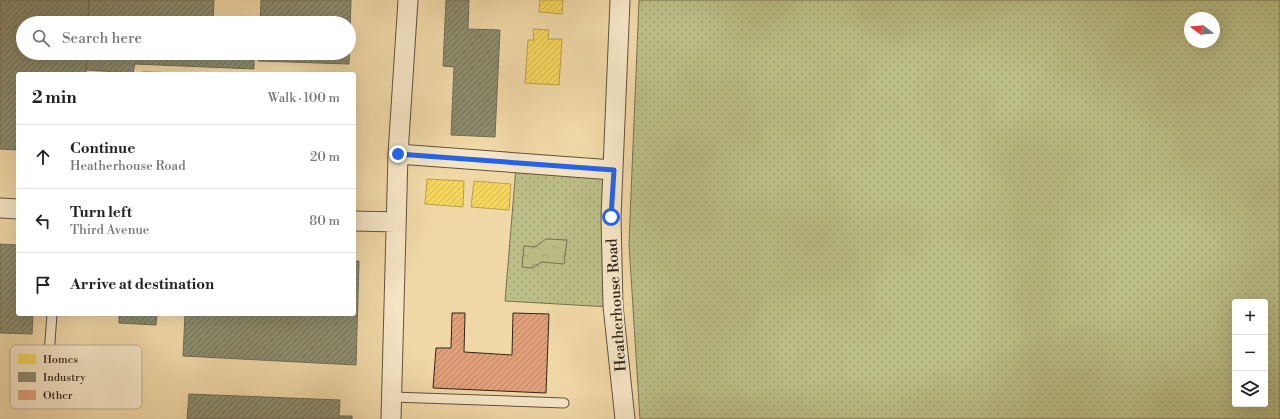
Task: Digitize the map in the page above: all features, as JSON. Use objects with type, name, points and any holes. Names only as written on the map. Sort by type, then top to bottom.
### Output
[{"type":"street","points":[[391,419],[398,154],[408,0]]},
{"type":"street","name":"Heatherhouse Road","points":[[620,0],[611,217],[613,306],[624,419]]},
{"type":"street","points":[[398,154],[614,170]]},
{"type":"street","points":[[0,208],[16,209]]},
{"type":"street","points":[[356,221],[396,222]]},
{"type":"lane","points":[[50,345],[52,316]]},
{"type":"lane","points":[[392,397],[564,402]]},
{"type":"green space","points":[[639,0],[1280,0],[1280,419],[640,419],[629,244]]},
{"type":"green space","points":[[516,167],[610,173],[610,307],[505,301]]},
{"type":"green space","points":[[546,239],[567,240],[564,264],[542,262],[532,268],[522,267],[524,246],[535,247]]},
{"type":"building: Homes","points":[[540,0],[563,0],[562,14],[539,12]]},
{"type":"building: Homes","points":[[533,29],[549,30],[548,39],[562,39],[559,85],[525,83],[528,40],[534,40]]},
{"type":"building: Homes","points":[[427,179],[464,181],[463,207],[425,204]]},
{"type":"building: Homes","points":[[474,181],[511,184],[509,210],[471,207]]},
{"type":"building: Industry","points":[[0,0],[89,0],[88,16],[16,16],[16,60],[87,60],[86,72],[16,72],[16,150],[0,149]]},
{"type":"building: Industry","points":[[89,0],[214,0],[213,16],[88,16]]},
{"type":"building: Industry","points":[[261,0],[351,0],[350,16],[260,16]]},
{"type":"building: Industry","points":[[446,0],[469,0],[468,29],[500,30],[495,137],[451,135],[454,67],[443,66]]},
{"type":"building: Industry","points":[[87,60],[254,60],[254,69],[135,64],[133,72],[86,70]]},
{"type":"building: Industry","points":[[258,60],[349,60],[349,64]]},
{"type":"building: Industry","points":[[0,244],[16,245],[16,316],[33,316],[32,334],[0,333]]},
{"type":"building: Industry","points":[[356,261],[359,261],[356,365],[183,356],[185,316],[356,316]]},
{"type":"building: Industry","points":[[119,316],[157,316],[156,325],[119,323]]},
{"type":"building: Industry","points":[[189,394],[340,400],[339,416],[352,416],[352,419],[187,419]]},
{"type":"building: Other","points":[[452,313],[465,313],[464,352],[512,355],[513,313],[549,314],[546,393],[433,388],[436,348],[451,348]]},
{"type":"route","points":[[398,154],[614,170],[611,217]]}]
